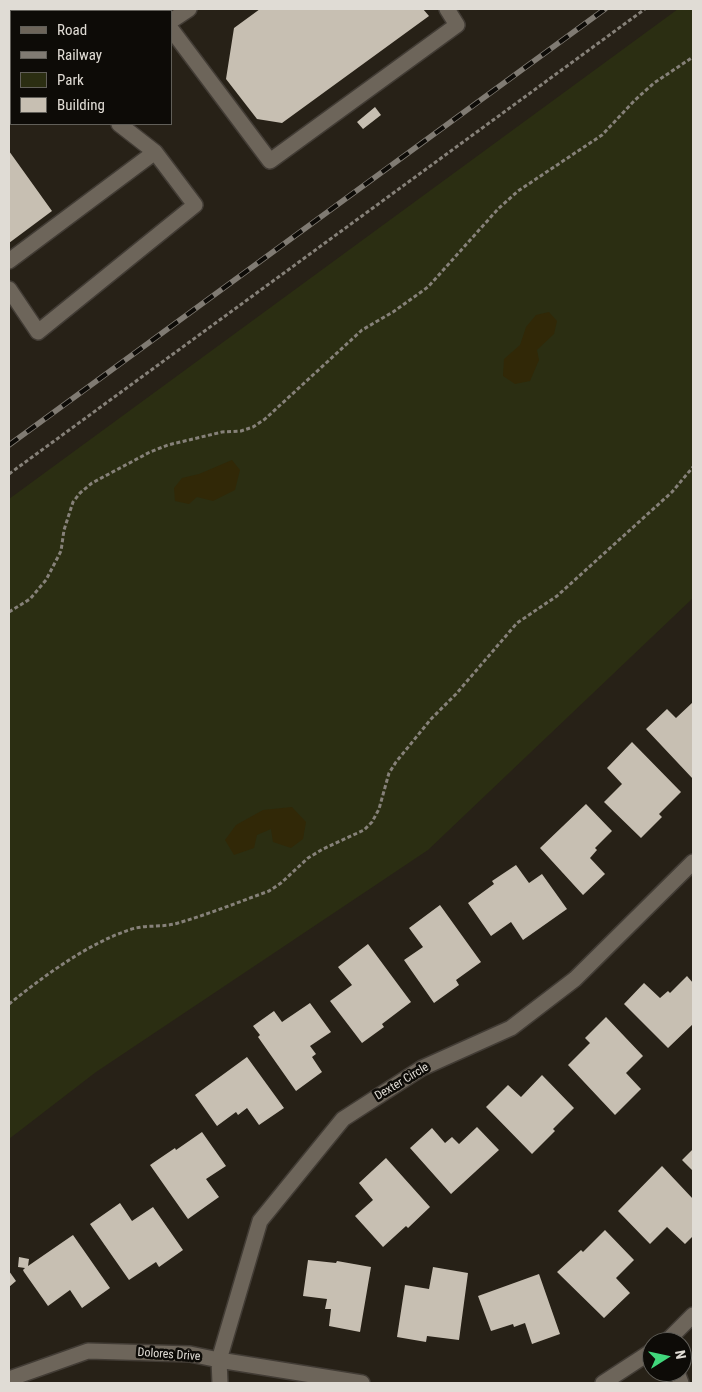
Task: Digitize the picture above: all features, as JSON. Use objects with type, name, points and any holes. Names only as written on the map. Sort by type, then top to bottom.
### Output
[{"type":"street","points":[[172,20],[189,9]]},
{"type":"street","points":[[172,30],[270,161],[457,25],[447,9]]},
{"type":"street","points":[[9,289],[38,332],[195,205],[155,152],[120,125]]},
{"type":"street","points":[[9,261],[155,152]]},
{"type":"street","name":"Dexter Circle","points":[[220,1383],[219,1360],[260,1222],[343,1119],[422,1068],[511,1028],[575,979],[693,862]]},
{"type":"street","points":[[676,1332],[693,1315]]},
{"type":"street","name":"Dolores Drive","points":[[9,1379],[88,1351],[190,1354],[362,1383]]},
{"type":"street","points":[[603,1383],[642,1358]]},
{"type":"path","points":[[9,474],[645,9]]},
{"type":"path","points":[[9,612],[30,599],[46,580],[61,551],[68,516],[73,502],[92,483],[150,452],[195,438],[222,432],[241,431],[253,427],[265,419],[362,330],[394,312],[428,286],[498,209],[518,190],[602,135],[641,94],[693,57]]},
{"type":"path","points":[[9,1004],[57,969],[109,938],[130,929],[177,924],[269,891],[281,884],[308,858],[364,830],[372,822],[379,809],[390,773],[396,762],[431,719],[456,694],[517,623],[557,596],[672,492],[693,467]]},
{"type":"green space","points":[[678,9],[693,9],[693,598],[428,850],[96,1072],[9,1139],[9,499]]},
{"type":"sand","points":[[549,312],[557,321],[554,334],[537,350],[539,360],[530,381],[515,384],[503,376],[504,359],[520,345],[526,327],[536,315]]},
{"type":"sand","points":[[232,460],[240,470],[235,490],[213,501],[197,497],[189,504],[175,501],[174,488],[182,478],[199,474]]},
{"type":"sand","points":[[292,807],[306,822],[303,839],[291,848],[273,842],[271,829],[257,835],[254,848],[234,855],[225,840],[236,825],[263,810]]},
{"type":"building","points":[[260,9],[423,9],[429,16],[282,123],[257,119],[226,79],[234,28]]},
{"type":"building","points":[[375,107],[381,115],[363,129],[357,122]]},
{"type":"building","points":[[9,151],[52,211],[9,243]]},
{"type":"building","points":[[693,702],[693,779],[646,729],[667,709],[676,718]]},
{"type":"building","points":[[632,742],[681,792],[659,814],[662,817],[641,838],[604,802],[622,784],[607,768]]},
{"type":"building","points":[[586,804],[612,831],[595,848],[597,850],[590,858],[605,874],[583,895],[540,848]]},
{"type":"building","points":[[516,865],[529,883],[542,874],[567,909],[523,940],[511,922],[491,936],[468,903],[494,884],[492,881]]},
{"type":"building","points":[[440,905],[481,962],[456,980],[459,985],[434,1003],[404,960],[423,947],[409,928]]},
{"type":"building","points":[[368,944],[411,1002],[382,1024],[384,1027],[362,1043],[330,1001],[352,985],[338,967]]},
{"type":"building","points":[[687,976],[693,983],[693,1024],[668,1048],[624,1004],[644,983],[660,998],[668,991],[670,993]]},
{"type":"building","points":[[310,1003],[331,1032],[310,1046],[316,1054],[312,1057],[322,1072],[296,1091],[258,1037],[260,1035],[253,1026],[274,1011],[282,1022]]},
{"type":"building","points":[[606,1017],[643,1056],[626,1073],[641,1089],[615,1115],[568,1065],[590,1043],[585,1038]]},
{"type":"building","points":[[247,1057],[284,1108],[259,1125],[247,1108],[238,1115],[236,1112],[217,1126],[195,1095]]},
{"type":"building","points":[[542,1075],[574,1108],[532,1154],[486,1107],[508,1085],[521,1097]]},
{"type":"building","points":[[477,1127],[499,1150],[451,1194],[410,1148],[432,1128],[445,1143],[452,1137],[459,1144]]},
{"type":"building","points":[[202,1132],[226,1166],[206,1179],[219,1197],[188,1219],[150,1165]]},
{"type":"building","points":[[693,1149],[693,1171],[682,1160]]},
{"type":"building","points":[[386,1158],[430,1207],[408,1228],[406,1226],[383,1247],[355,1216],[373,1200],[359,1183]]},
{"type":"building","points":[[662,1166],[693,1199],[693,1236],[685,1244],[667,1227],[650,1244],[618,1211]]},
{"type":"building","points":[[120,1203],[132,1221],[153,1207],[183,1250],[159,1267],[156,1262],[129,1280],[90,1224]]},
{"type":"building","points":[[605,1230],[634,1260],[616,1278],[630,1293],[604,1318],[557,1272],[581,1250],[583,1252]]},
{"type":"building","points":[[73,1235],[110,1288],[82,1308],[70,1290],[48,1306],[24,1272],[25,1268],[18,1267],[19,1257],[29,1259],[28,1266]]},
{"type":"building","points":[[308,1260],[336,1263],[337,1261],[371,1267],[360,1332],[329,1326],[331,1309],[325,1309],[327,1299],[303,1296]]},
{"type":"building","points":[[433,1267],[468,1273],[459,1340],[427,1336],[426,1342],[397,1337],[405,1285],[429,1289]]},
{"type":"building","points":[[9,1271],[16,1281],[9,1287]]},
{"type":"building","points":[[539,1274],[560,1334],[532,1344],[525,1323],[514,1327],[513,1324],[491,1331],[478,1296]]},
{"type":"railway","points":[[9,445],[605,9]]}]
